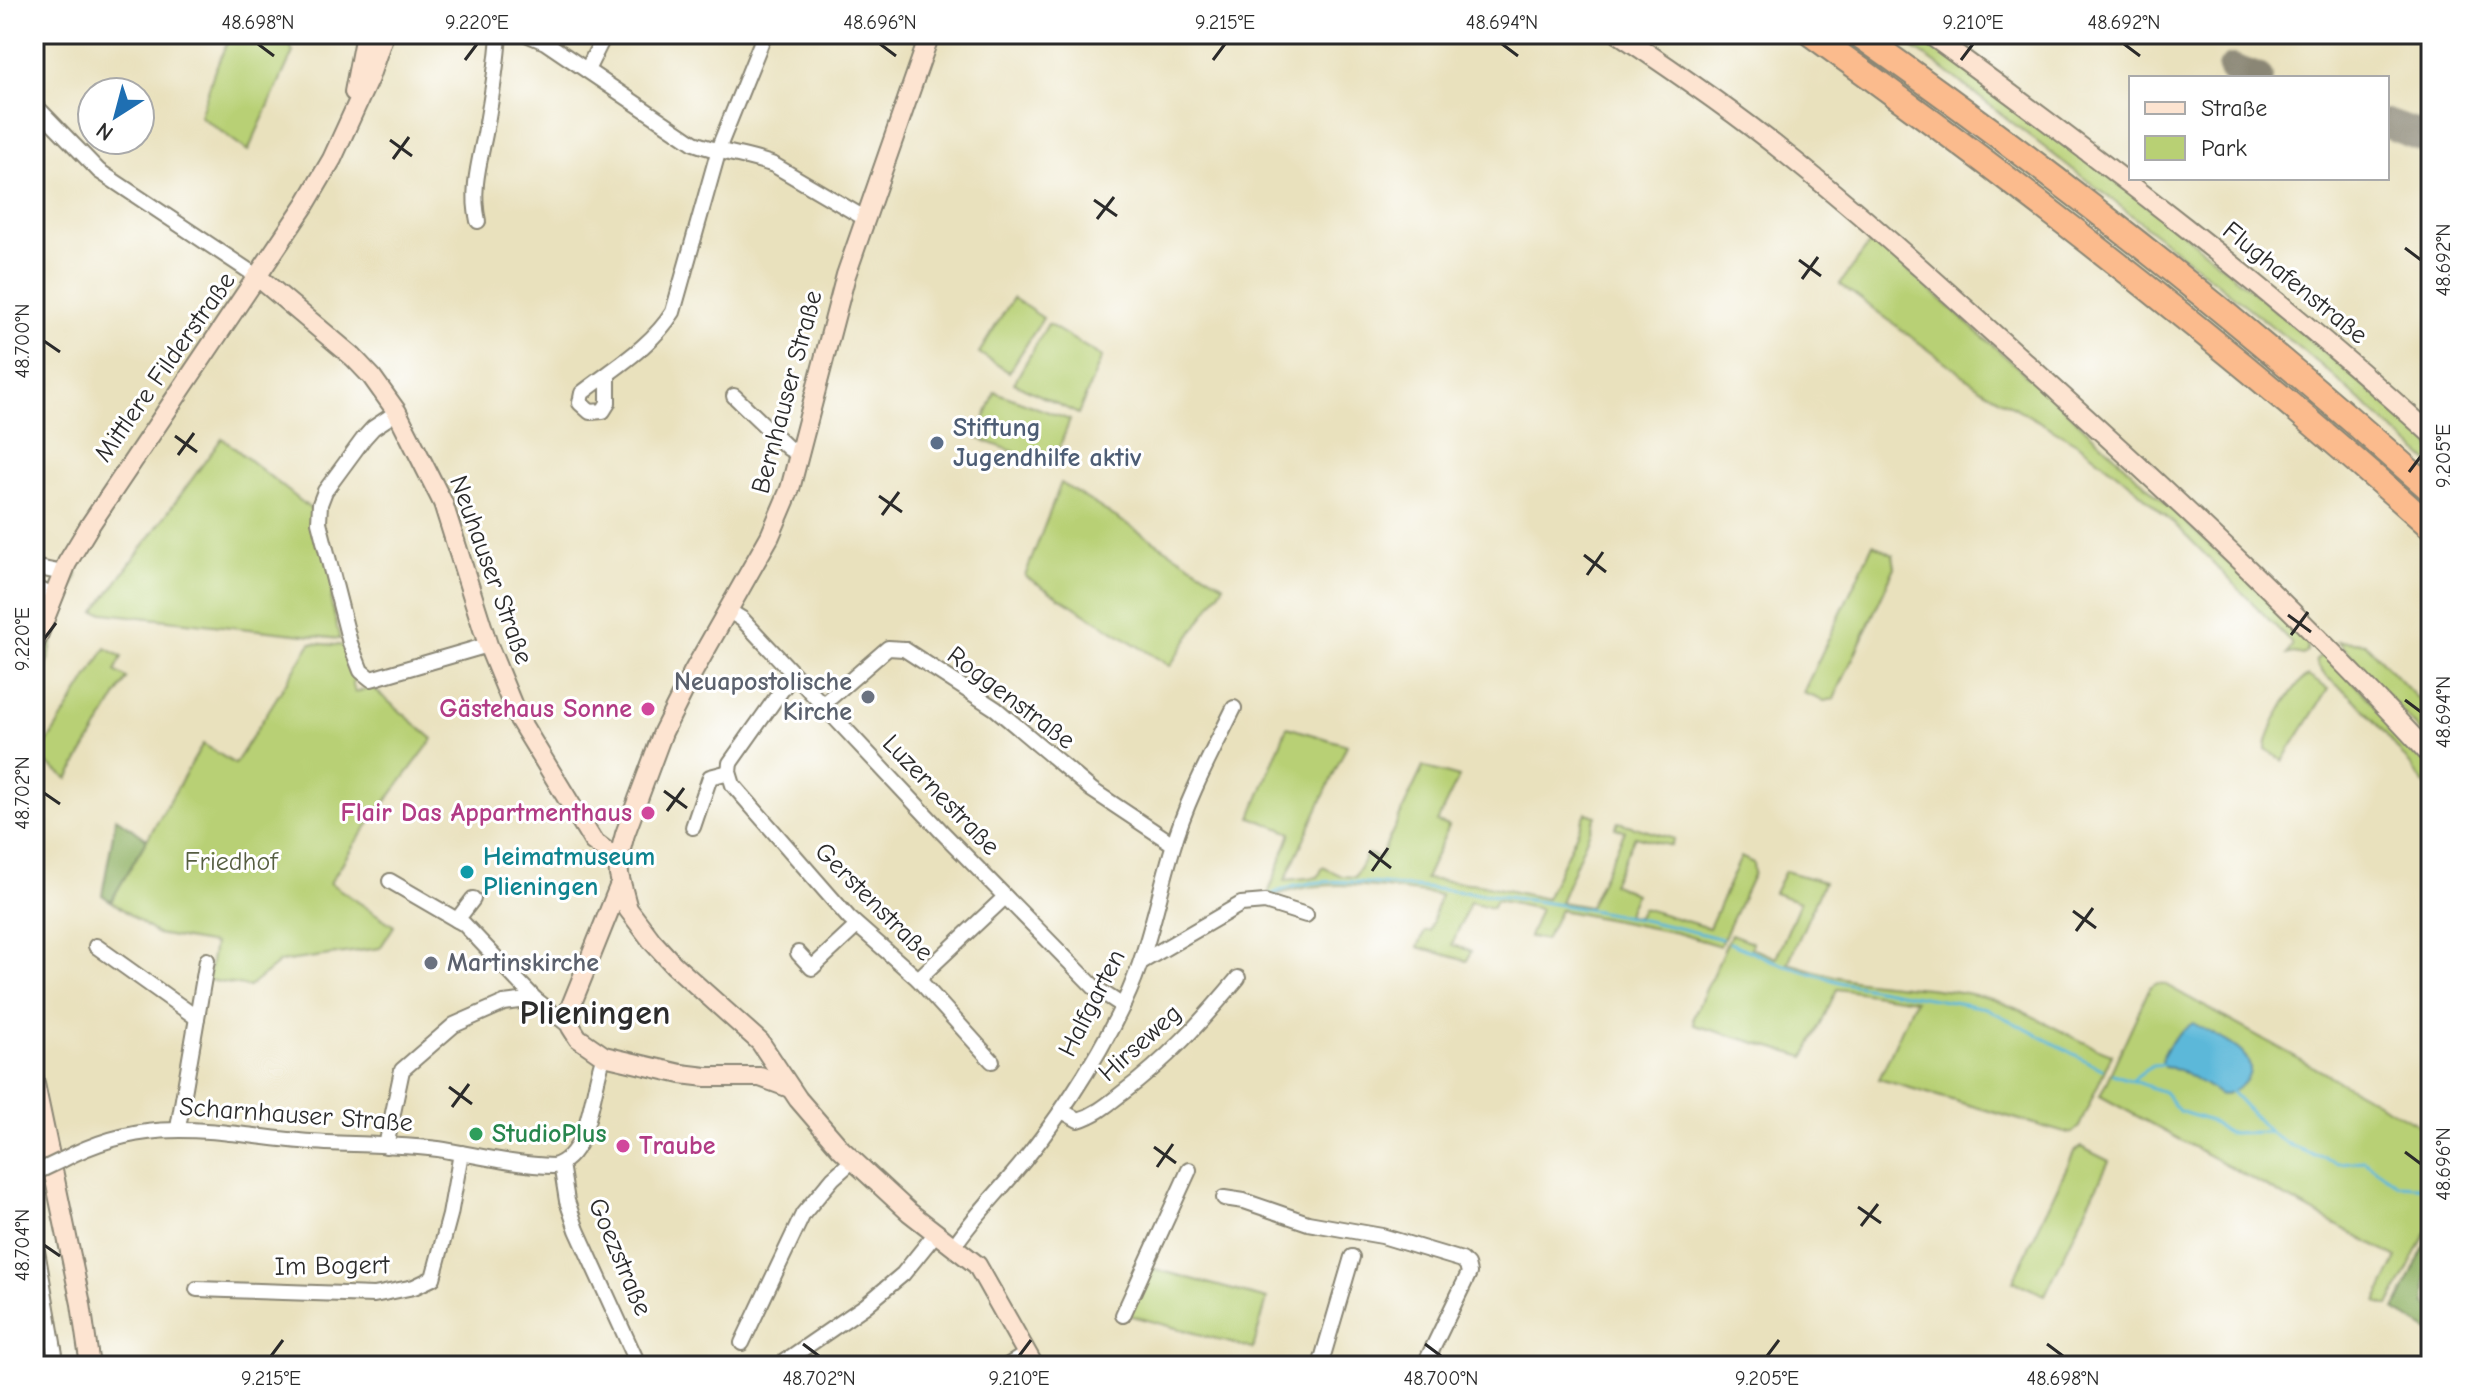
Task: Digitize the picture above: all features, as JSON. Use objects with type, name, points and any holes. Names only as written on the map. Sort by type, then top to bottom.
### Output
[{"type":"highway","points":[[1811,34],[1942,129],[2170,304],[2342,447],[2431,527]]},
{"type":"highway","points":[[1858,34],[2013,147],[2176,273],[2325,396],[2431,490]]},
{"type":"main road","name":"Mittlere Filderstraße","points":[[348,122],[365,34]]},
{"type":"main road","name":"Mittlere Filderstraße","points":[[34,646],[63,573],[110,492],[258,277],[332,159],[369,78],[384,34]]},
{"type":"main road","name":"Bernhauser Straße","points":[[619,909],[618,860],[663,732],[779,517],[790,489],[849,264],[930,34]]},
{"type":"main road","points":[[1619,34],[1707,93],[1784,152],[1973,315],[2259,577],[2321,638],[2431,756]]},
{"type":"main road","name":"Flughafenstraße","points":[[1929,34],[2168,213],[2363,373],[2431,434]]},
{"type":"main road","name":"Neuhauser Straße","points":[[258,277],[353,357],[397,412],[443,503],[488,645],[517,716],[593,841],[618,860]]},
{"type":"main road","points":[[790,1088],[760,1077],[681,1074],[604,1056],[582,1043],[570,1017],[619,909],[674,965],[753,1035],[790,1088],[852,1161],[936,1233],[968,1256],[987,1279],[1031,1360]]},
{"type":"main road","points":[[760,1077],[769,1054]]},
{"type":"main road","points":[[34,1079],[81,1304],[90,1366]]},
{"type":"street","points":[[478,221],[473,200],[499,34]]},
{"type":"street","points":[[526,34],[545,42],[694,143],[718,153],[758,159],[774,165],[866,219]]},
{"type":"street","points":[[587,70],[605,34]]},
{"type":"street","points":[[608,375],[662,329],[673,312],[718,153],[763,38]]},
{"type":"street","name":"Neuhauser Straße","points":[[34,104],[99,171],[210,242],[258,277]]},
{"type":"street","points":[[734,396],[788,448],[799,454]]},
{"type":"street","points":[[397,412],[364,438],[325,491],[320,504],[319,522],[355,657],[361,671],[371,679],[488,645]]},
{"type":"street","points":[[34,567],[63,573]]},
{"type":"street","points":[[34,587],[53,596]]},
{"type":"street","name":"Luzernestraße","points":[[729,611],[742,619],[1094,987],[1123,1006]]},
{"type":"street","name":"Roggenstraße","points":[[822,705],[888,648],[904,649],[996,709],[1092,790],[1173,844]]},
{"type":"street","points":[[693,827],[710,777],[729,772],[730,763],[793,674]]},
{"type":"street","name":"Halfgarten","points":[[954,1246],[974,1217],[1008,1180],[1062,1111],[1123,1006],[1143,961],[1173,844],[1199,780],[1234,708]]},
{"type":"street","name":"Gerstenstraße","points":[[729,772],[733,785],[857,926],[918,979],[992,1061]]},
{"type":"street","points":[[390,881],[464,924],[535,999],[550,1011],[570,1017]]},
{"type":"street","points":[[918,979],[1005,897]]},
{"type":"street","points":[[457,920],[473,899]]},
{"type":"street","points":[[1143,961],[1241,904],[1265,902],[1306,915]]},
{"type":"street","points":[[798,953],[812,968],[857,926]]},
{"type":"street","points":[[96,946],[197,1018]]},
{"type":"street","points":[[178,1128],[207,960]]},
{"type":"street","name":"Hirseweg","points":[[1062,1111],[1078,1120],[1092,1116],[1123,1093],[1183,1043],[1238,978]]},
{"type":"street","points":[[386,1146],[402,1070],[454,1025],[504,1003],[535,999]]},
{"type":"street","points":[[561,1164],[571,1158],[583,1132],[604,1056]]},
{"type":"street","name":"Scharnhauser Straße","points":[[38,1171],[87,1148],[127,1134],[178,1128],[461,1153],[538,1165],[561,1164]]},
{"type":"street","name":"Im Bogert","points":[[197,1289],[374,1295],[414,1287],[433,1278],[450,1215],[461,1153]]},
{"type":"street","points":[[742,1343],[803,1214],[833,1178],[852,1161]]},
{"type":"street","name":"Goezstraße","points":[[561,1164],[567,1201],[577,1230],[639,1366]]},
{"type":"street","points":[[1123,1315],[1189,1170]]},
{"type":"street","points":[[1224,1198],[1244,1201],[1308,1223],[1382,1236],[1462,1260],[1469,1273],[1424,1366]]},
{"type":"street","points":[[34,1233],[57,1366]]},
{"type":"street","points":[[778,1366],[865,1306],[903,1274],[936,1233]]},
{"type":"street","points":[[1320,1366],[1352,1257]]},
{"type":"street","points":[[1007,1366],[1031,1360]]},
{"type":"green space","points":[[231,34],[275,35],[289,44],[293,52],[248,151],[200,116],[214,72]]},
{"type":"green space","points":[[1892,34],[1919,34],[1976,74],[2184,234],[2431,442],[2431,464],[2322,366],[1934,62]]},
{"type":"green space","points":[[1873,239],[2068,412],[2308,637],[2307,652],[2287,655],[2291,642],[2184,533],[2128,482],[2080,445],[1979,387],[1840,284]]},
{"type":"green space","points":[[1013,298],[1043,318],[1009,372],[979,353]]},
{"type":"green space","points":[[1048,324],[1102,357],[1078,414],[1014,383]]},
{"type":"green space","points":[[995,392],[1070,420],[1052,466],[977,438]]},
{"type":"green space","points":[[222,438],[312,510],[334,580],[331,602],[340,639],[95,612]]},
{"type":"green space","points":[[1061,483],[1224,585],[1170,666],[1025,576]]},
{"type":"green space","points":[[1873,544],[1893,555],[1895,567],[1834,699],[1824,701],[1803,693]]},
{"type":"green space","points":[[74,573],[77,576],[57,624],[34,716],[34,671]]},
{"type":"green space","points":[[2338,641],[2365,643],[2431,713],[2431,743]]},
{"type":"green space","name":"Friedhof","points":[[311,643],[347,646],[357,675],[352,682],[355,692],[375,687],[433,739],[355,843],[330,883],[394,926],[380,948],[280,962],[249,987],[208,980],[214,944],[157,934],[111,901],[203,744],[235,764]]},
{"type":"green space","points":[[106,648],[122,657],[115,671],[127,678],[68,779],[38,757]]},
{"type":"green space","points":[[2320,656],[2330,657],[2431,765],[2431,792],[2372,718],[2321,670],[2316,660]]},
{"type":"green space","points":[[2308,676],[2328,689],[2283,761],[2266,749],[2267,742],[2288,698]]},
{"type":"green space","points":[[1287,727],[1347,745],[1285,880],[1318,877],[1323,867],[1342,876],[1355,877],[1367,854],[1380,858],[1423,767],[1459,777],[1437,822],[1449,826],[1425,879],[1479,884],[1546,899],[1586,813],[1596,816],[1560,902],[1589,907],[1625,831],[1615,828],[1618,822],[1674,839],[1671,846],[1635,836],[1612,883],[1635,894],[1626,916],[1638,917],[1642,908],[1709,928],[1741,857],[1753,863],[1754,873],[1720,946],[1677,933],[1560,910],[1545,940],[1529,937],[1540,909],[1496,900],[1492,908],[1470,902],[1452,945],[1471,951],[1467,961],[1418,947],[1425,931],[1430,931],[1440,895],[1329,885],[1286,892],[1266,900],[1291,833],[1251,817]]},
{"type":"green space","points":[[116,818],[147,839],[111,901],[102,895]]},
{"type":"green space","points":[[1785,871],[1824,882],[1788,963],[1851,980],[1941,989],[1988,998],[2112,1054],[2079,1127],[2065,1133],[1879,1079],[1915,1000],[1837,989],[1805,1057],[1694,1025],[1693,1018],[1731,934],[1752,942],[1751,948],[1776,958],[1800,902],[1774,893]]},
{"type":"green space","points":[[2156,983],[2164,984],[2431,1132],[2431,1223],[2389,1306],[2376,1302],[2397,1258],[2100,1096],[2150,987]]},
{"type":"green space","points":[[2081,1147],[2109,1161],[2045,1295],[2013,1281],[2074,1152]]},
{"type":"green space","points":[[2431,1232],[2431,1250],[2426,1261],[2426,1304],[2431,1308],[2431,1332],[2395,1310]]},
{"type":"green space","points":[[1147,1267],[1267,1299],[1253,1349],[1125,1314]]},
{"type":"water","points":[[2193,1023],[2243,1054],[2250,1068],[2241,1086],[2221,1095],[2179,1069],[2164,1067],[2161,1061],[2170,1044]]},
{"type":"waterway","points":[[1269,896],[1303,884],[1340,881],[1376,883],[1569,906],[1722,939]]},
{"type":"waterway","points":[[1730,943],[1781,964],[1843,983],[1986,1008],[2102,1069]]},
{"type":"waterway","points":[[2132,1080],[2152,1065],[2165,1064]]},
{"type":"waterway","points":[[2113,1074],[2164,1092],[2179,1111],[2213,1122],[2227,1133],[2269,1132],[2293,1147],[2338,1163],[2364,1161],[2399,1185],[2431,1187]]},
{"type":"waterway","points":[[2231,1091],[2269,1132]]},
{"type":"taxiway","points":[[2233,69],[2252,76]]},
{"type":"taxiway","points":[[2389,125],[2431,140]]},
{"type":"place","name":"Stiftung Jugendhilfe aktiv","points":[[937,443]]},
{"type":"place","name":"Neuapostolische Kirche","points":[[868,697]]},
{"type":"place","name":"Gästehaus Sonne","points":[[648,709]]},
{"type":"place","name":"Flair Das Appartmenthaus","points":[[648,813]]},
{"type":"place","name":"Heimatmuseum Plieningen","points":[[467,872]]},
{"type":"place","name":"Martinskirche","points":[[431,963]]},
{"type":"place","name":"StudioPlus","points":[[476,1134]]},
{"type":"place","name":"Traube","points":[[623,1146]]},
{"type":"district","name":"Plieningen","points":[[595,1013]]}]
